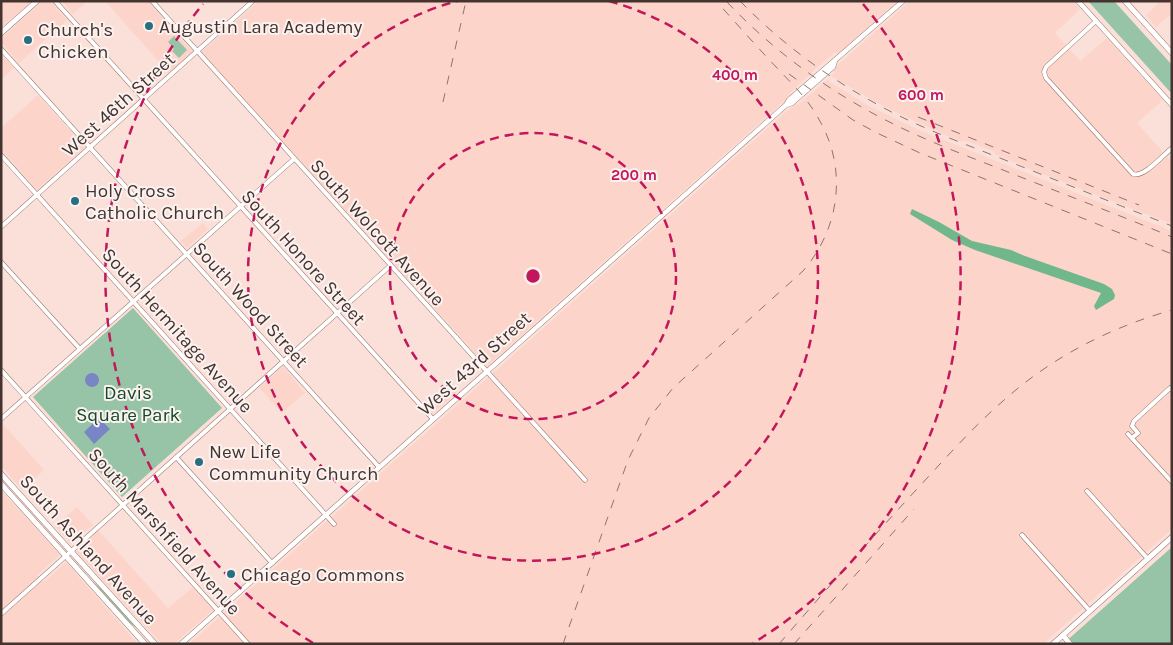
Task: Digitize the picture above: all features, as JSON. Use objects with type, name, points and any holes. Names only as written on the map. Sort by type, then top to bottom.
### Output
[{"type":"main road","points":[[1,33],[37,1]]},
{"type":"main road","points":[[1125,1],[1172,53]]},
{"type":"main road","name":"South Ashland Avenue","points":[[1,474],[155,644]]},
{"type":"main road","name":"South Ashland Avenue","points":[[1,484],[145,644]]},
{"type":"main road","points":[[1053,644],[1172,537]]},
{"type":"main road","points":[[1063,635],[1070,644]]},
{"type":"street","name":"South Honore Street","points":[[55,1],[433,419]]},
{"type":"street","name":"South Wolcott Avenue","points":[[152,1],[584,480]]},
{"type":"street","name":"West 43rd Street","points":[[181,644],[786,105],[792,103],[832,67],[835,61],[903,1]]},
{"type":"street","points":[[1078,1],[1172,105]]},
{"type":"street","name":"West 46th Street","points":[[1,227],[251,2]]},
{"type":"street","points":[[1096,21],[1046,66],[1044,72],[1046,78],[1133,174],[1143,174],[1172,148]]},
{"type":"street","name":"South Wood Street","points":[[1,49],[380,467]]},
{"type":"street","name":"South Hermitage Avenue","points":[[1,155],[334,524]]},
{"type":"street","points":[[1,419],[294,159]]},
{"type":"street","points":[[1,262],[80,349]]},
{"type":"street","points":[[1,614],[390,266]]},
{"type":"street","name":"South Marshfield Avenue","points":[[1,370],[248,644]]},
{"type":"street","points":[[1132,438],[1138,433],[1132,426],[1134,421],[1170,388],[1172,390]]},
{"type":"street","points":[[1128,434],[1172,482]]},
{"type":"street","points":[[176,457],[272,563]]},
{"type":"street","points":[[1087,491],[1148,559]]},
{"type":"street","points":[[1022,535],[1090,611]]},
{"type":"shaded area","points":[[1,1],[32,1],[1,28]]},
{"type":"shaded area","points":[[43,1],[50,1],[67,20],[19,63],[1,42],[1,39]]},
{"type":"shaded area","points":[[62,1],[88,1],[73,14]]},
{"type":"shaded area","name":"Augustin Lara Academy","points":[[105,1],[148,1],[193,52],[169,73]]},
{"type":"shaded area","points":[[259,1],[897,1],[838,54],[835,52],[820,65],[790,93],[791,95],[487,366],[201,52]]},
{"type":"shaded area","points":[[910,1],[1073,1],[1080,9],[1055,33],[1080,61],[1107,38],[1163,100],[1137,123],[1172,162],[1172,224],[1035,171],[995,154],[995,152],[964,140],[962,142],[932,129],[883,106],[831,76],[835,72],[832,70]]},
{"type":"shaded area","points":[[1161,1],[1172,1],[1172,13],[1156,27],[1146,15]]},
{"type":"shaded area","points":[[1,54],[14,68],[1,79]]},
{"type":"shaded area","points":[[827,80],[869,106],[919,130],[1172,231],[1172,529],[1043,644],[189,644],[796,103],[798,105]]},
{"type":"shaded area","points":[[38,95],[85,147],[37,190],[1,149],[1,128]]},
{"type":"shaded area","points":[[203,223],[208,229],[187,248],[181,241]]},
{"type":"shaded area","points":[[283,366],[305,393],[282,413],[259,388]]},
{"type":"shaded area","points":[[452,387],[457,392],[433,413],[428,408]]},
{"type":"shaded area","points":[[3,424],[44,470],[22,490],[1,466],[1,425]]},
{"type":"shaded area","points":[[1,490],[60,555],[37,575],[44,582],[66,562],[138,644],[1,644]]},
{"type":"shaded area","points":[[77,507],[93,525],[71,544],[55,526]]},
{"type":"shaded area","points":[[98,530],[168,608],[193,587],[214,609],[174,644],[162,644],[76,551]]},
{"type":"green space","points":[[1088,1],[1114,1],[1172,65],[1172,94]]},
{"type":"green space","points":[[174,36],[187,50],[179,58],[172,51],[174,49],[168,42]]},
{"type":"green space","points":[[912,209],[972,241],[1011,250],[1104,284],[1112,289],[1115,295],[1114,299],[1096,310],[1094,306],[1101,293],[975,250],[952,240],[910,214]]},
{"type":"green space","name":"Davis Square Park","points":[[133,308],[222,408],[122,497],[33,397]]},
{"type":"green space","points":[[1172,547],[1172,644],[1063,644]]},
{"type":"green space","points":[[93,582],[102,589],[138,629],[130,623]]},
{"type":"water","points":[[92,373],[97,375],[99,380],[97,385],[92,387],[87,385],[85,380],[87,375]]},
{"type":"water","points":[[99,418],[110,429],[94,444],[84,432]]},
{"type":"railway","points":[[443,102],[466,1]]},
{"type":"railway","points":[[563,644],[628,460],[649,418],[673,388],[803,271],[816,254],[826,235],[832,216],[836,196],[836,175],[827,135],[817,116],[799,91],[716,1]]},
{"type":"railway","points":[[740,1],[770,30],[820,69],[889,111],[955,140],[1172,226]]},
{"type":"railway","points":[[727,2],[767,41],[811,75],[883,119],[947,148],[1172,237]]},
{"type":"railway","points":[[789,74],[853,120],[877,133],[920,153],[1172,254]]},
{"type":"railway","points":[[918,117],[1139,205]]},
{"type":"railway","points":[[779,644],[916,490],[969,433],[1003,401],[1041,371],[1082,346],[1126,326],[1172,310]]},
{"type":"railway","points":[[794,644],[914,509]]},
{"type":"place","name":"Augustin Lara Academy","points":[[149,26]]},
{"type":"place","name":"Church's Chicken","points":[[28,40]]},
{"type":"place","name":"Holy Cross Catholic Church","points":[[75,201]]},
{"type":"place","name":"New Life Community Church","points":[[199,462]]},
{"type":"place","name":"Chicago Commons","points":[[231,574]]}]
